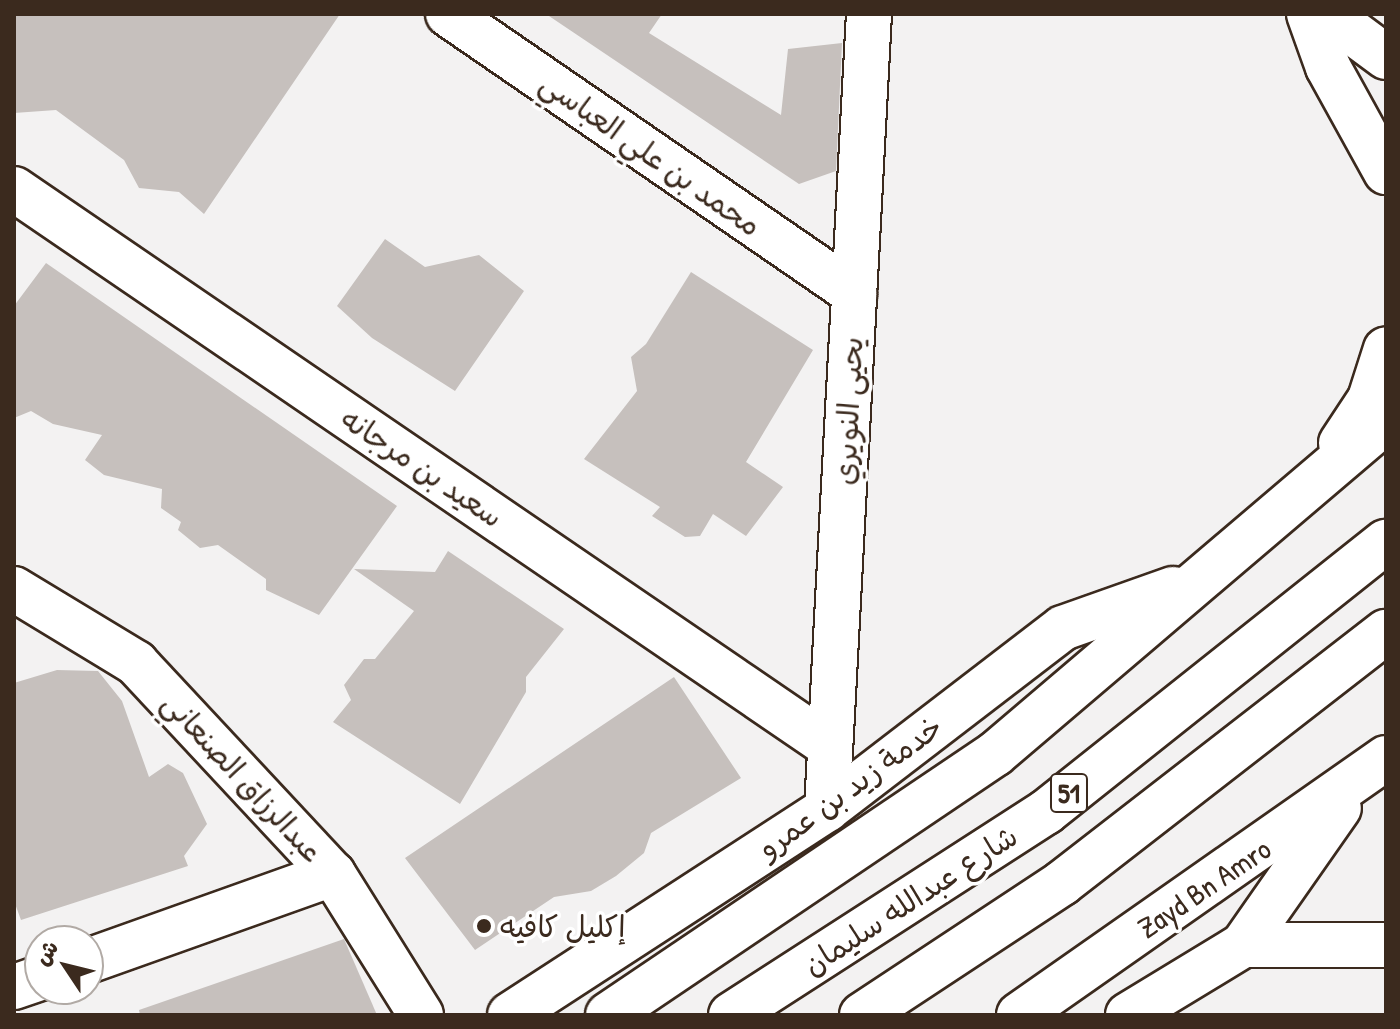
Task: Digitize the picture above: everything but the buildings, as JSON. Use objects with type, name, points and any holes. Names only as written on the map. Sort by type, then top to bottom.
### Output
[{"type":"main road","name":"محمد بن علي العباسي","points":[[448,14],[854,293]]},
{"type":"main road","name":"يحيى النويري","points":[[827,809],[869,14]]},
{"type":"main road","points":[[1309,14],[1328,67],[1386,172]]},
{"type":"main road","points":[[1328,14],[1386,57]]},
{"type":"main road","points":[[1346,14],[1386,25]]},
{"type":"main road","name":"سعيد بن مرجانه","points":[[14,189],[830,746]]},
{"type":"main road","points":[[1320,475],[1370,399],[1386,349]]},
{"type":"main road","points":[[608,1015],[995,754],[1386,421]]},
{"type":"main road","name":"شارع عبدالله سليمان","points":[[731,1015],[1046,812],[1386,542]]},
{"type":"main road","name":"خدمة زيد بن عمرو","points":[[510,1015],[827,809],[1063,628],[1198,580]]},
{"type":"main road","name":"عبدالرزاق الصنعاني","points":[[14,589],[136,663],[333,874],[421,1015]]},
{"type":"main road","points":[[14,626],[56,614]]},
{"type":"main road","name":"51","points":[[862,1015],[1062,883],[1386,632]]},
{"type":"main road","points":[[1128,1015],[1243,945],[1371,771]]},
{"type":"main road","name":"Zayd Bn Amro","points":[[1019,1015],[1371,771]]},
{"type":"main road","points":[[104,955],[333,874]]},
{"type":"main road","points":[[1243,945],[1386,945]]},
{"type":"place","name":"إكليل كافيه","points":[[484,926]]}]
